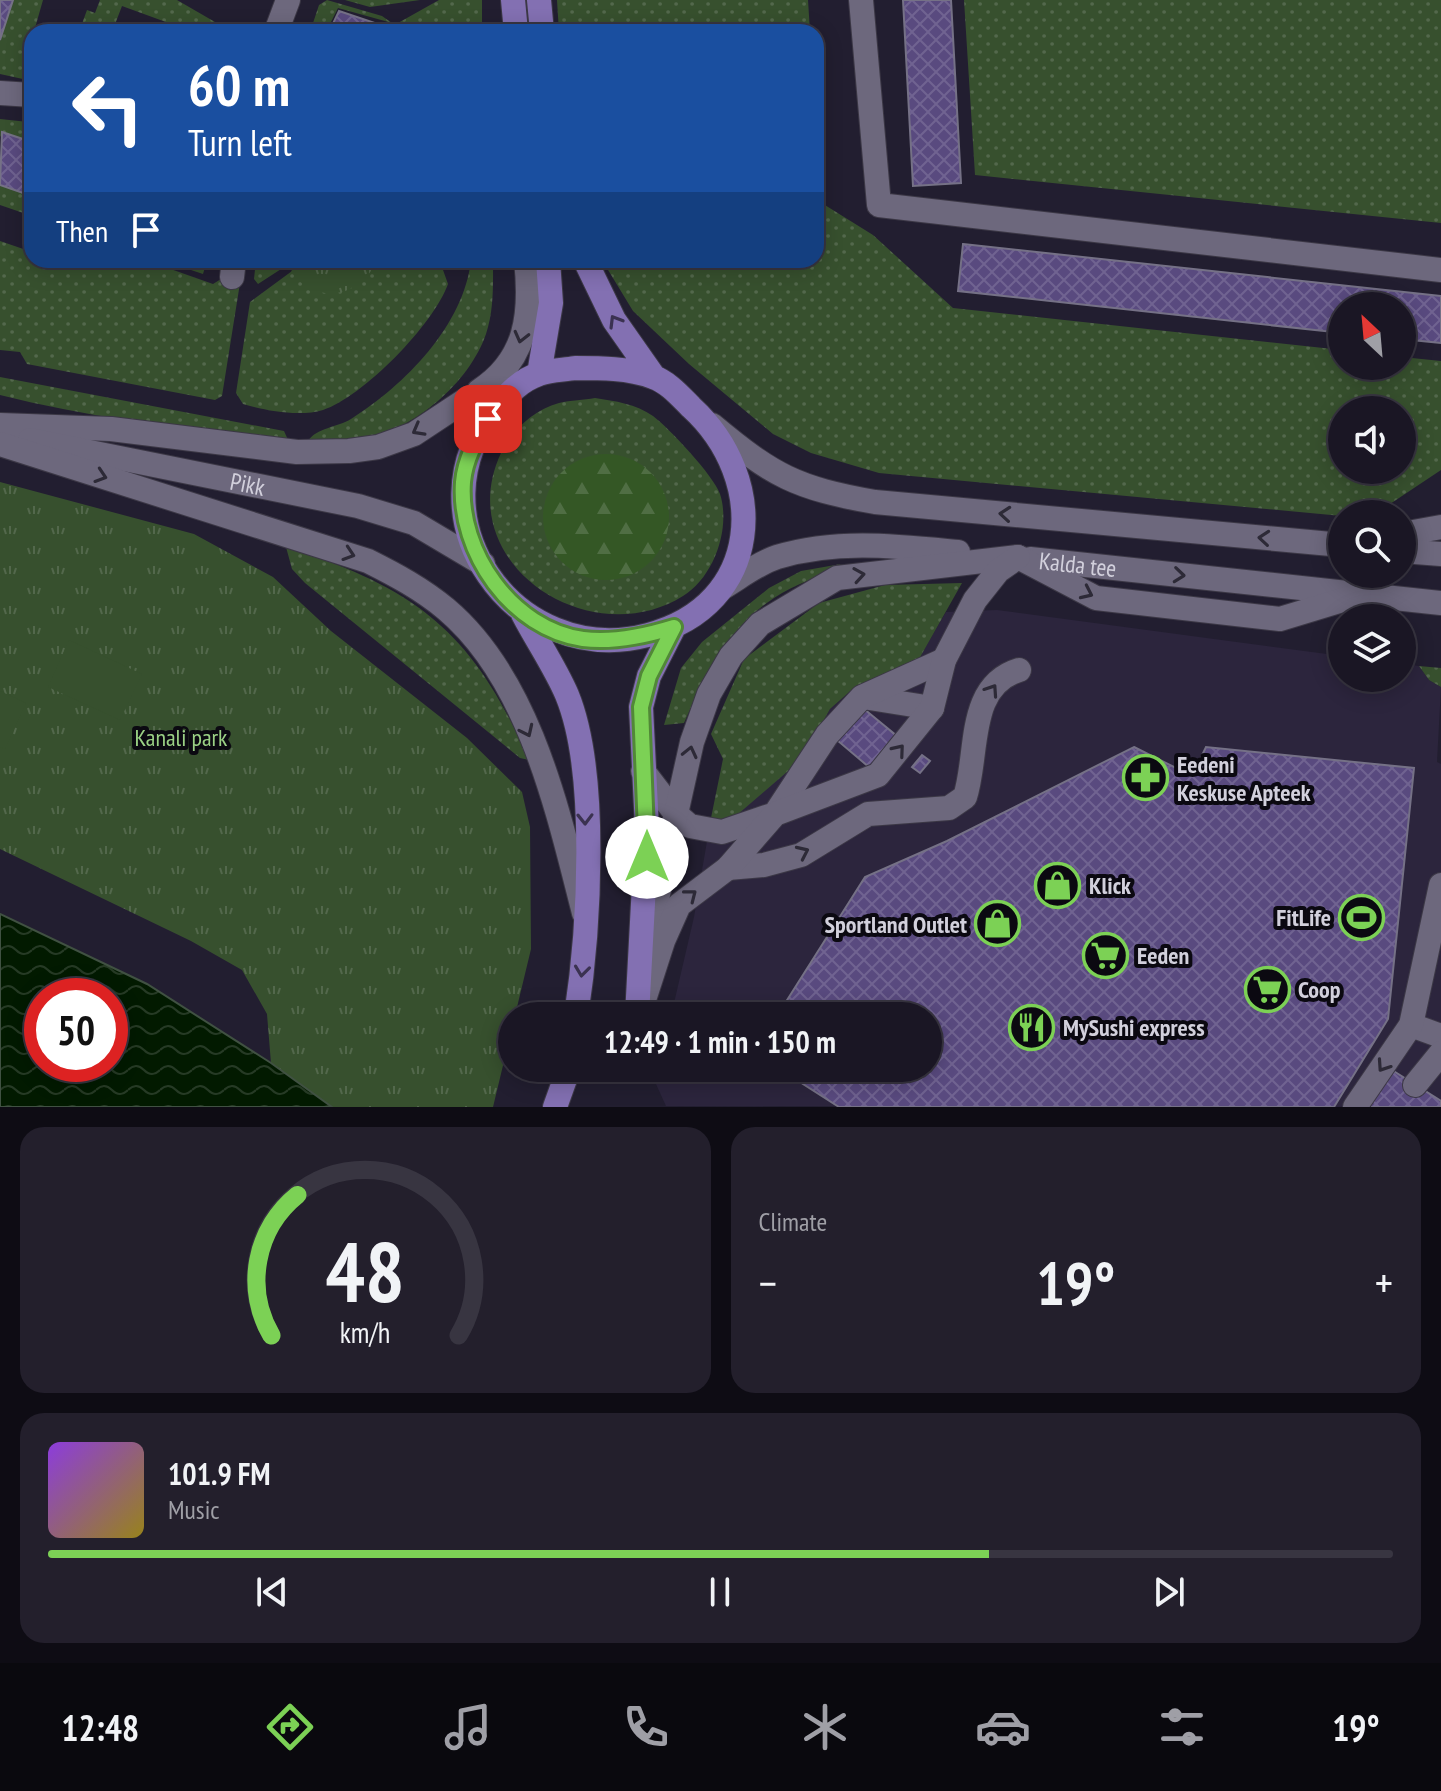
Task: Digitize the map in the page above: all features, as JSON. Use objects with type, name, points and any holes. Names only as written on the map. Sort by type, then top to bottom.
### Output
[{"type":"main road","points":[[513,0],[515,24]]},
{"type":"main road","points":[[539,0],[541,24]]},
{"type":"main road","points":[[539,374],[551,303],[549,268]]},
{"type":"main road","points":[[589,268],[614,320],[654,377],[711,425],[731,456],[744,505],[744,533],[734,570],[722,588],[674,627],[649,676],[641,707],[647,828],[639,1002]]},
{"type":"main road","points":[[578,1002],[587,926],[584,757],[567,695],[523,614],[499,589],[472,542],[463,505],[463,479],[471,450],[488,419],[514,388],[539,374],[575,368],[613,369],[654,377]]},
{"type":"main road","points":[[523,614],[552,630],[582,639],[634,637],[674,627]]},
{"type":"main road","points":[[555,1107],[565,1082]]},
{"type":"street","points":[[279,24],[288,0]]},
{"type":"street","points":[[861,0],[879,205],[1441,270]]},
{"type":"street","points":[[0,93],[24,94]]},
{"type":"street","points":[[0,425],[111,429],[297,452],[378,447],[414,434],[502,376],[521,345],[527,306],[526,268]]},
{"type":"street","points":[[467,399],[514,388]]},
{"type":"street","name":"Kalda tee","points":[[711,425],[780,478],[825,493],[875,502],[1328,544]]},
{"type":"street","name":"Pikk","points":[[0,435],[358,506],[414,523],[449,540],[483,564]]},
{"type":"street","points":[[0,444],[368,561],[410,581],[448,611],[480,646],[508,691],[544,766],[587,926]]},
{"type":"street","points":[[1416,531],[1441,527]]},
{"type":"street","name":"Kalda tee","points":[[722,588],[774,558],[850,544],[1018,557],[1441,603]]},
{"type":"street","points":[[1416,552],[1441,554]]},
{"type":"street","points":[[643,771],[676,814],[690,826],[722,832],[878,775],[932,708],[944,660],[975,600],[988,582],[1018,557]]},
{"type":"street","points":[[643,964],[692,742],[709,694],[731,656],[760,624],[837,578],[1018,557]]},
{"type":"street","points":[[1407,600],[1441,617]]},
{"type":"street","points":[[643,1002],[679,905],[728,868],[775,814],[827,735],[862,697],[944,660]]},
{"type":"street","points":[[728,868],[764,865],[801,855],[868,814],[949,808],[965,797],[979,715],[990,688],[1005,674],[1019,670]]},
{"type":"street","points":[[862,697],[932,708]]},
{"type":"street","points":[[1355,1107],[1411,1025],[1441,885]]},
{"type":"street","points":[[1411,1025],[1441,1036]]},
{"type":"street","points":[[1415,1085],[1441,1053]]},
{"type":"shaded area","points":[[997,610],[1328,654],[1328,692],[1416,692],[1416,666],[1429,680],[1441,687],[1437,762],[1441,764],[1441,1107],[666,1106],[656,1082],[942,1082],[942,1002],[674,1002],[694,917],[711,818],[802,759],[830,709],[856,686],[919,658],[946,612]]},
{"type":"green space","points":[[13,0],[43,0],[36,24],[24,24],[24,79],[0,74],[0,40]]},
{"type":"green space","points":[[100,0],[177,0],[215,22],[171,24],[122,6],[115,24],[82,24],[87,10],[95,13]]},
{"type":"green space","points":[[327,0],[382,16],[392,23],[338,8],[330,24],[313,24],[319,5]]},
{"type":"green space","points":[[345,0],[420,0],[370,7]]},
{"type":"green space","points":[[439,0],[482,0],[482,24],[398,23]]},
{"type":"green space","points":[[557,0],[808,0],[810,24],[558,24]]},
{"type":"green space","points":[[964,0],[1441,0],[1441,223],[975,175]]},
{"type":"green space","points":[[0,119],[24,122],[24,139],[3,132],[0,137]]},
{"type":"green space","points":[[0,185],[24,193],[24,213],[0,205]]},
{"type":"green space","points":[[824,204],[873,235],[953,308],[1328,348],[1328,380],[1416,380],[1416,358],[1441,361],[1441,470],[1396,500],[1328,500],[1328,515],[879,473],[811,453],[773,434],[689,364],[633,311],[607,268],[824,268]]},
{"type":"green space","points":[[0,241],[24,249],[24,268],[168,268],[213,284],[221,279],[240,283],[222,396],[215,400],[27,364],[20,352],[0,350]]},
{"type":"green space","points":[[185,268],[205,268],[203,274]]},
{"type":"green space","points":[[255,268],[283,268],[258,284],[254,279]]},
{"type":"green space","points":[[295,268],[373,268],[360,282],[337,293],[313,290],[291,271]]},
{"type":"green space","points":[[296,268],[436,268],[443,270],[448,284],[413,338],[376,375],[339,402],[323,410],[304,413],[272,411],[243,404],[236,393],[250,302]]},
{"type":"green space","points":[[469,268],[493,268],[486,334],[467,370],[438,401],[421,414],[383,434],[357,440],[308,441],[316,433],[351,419],[411,371],[444,330],[466,284]]},
{"type":"green space","points":[[0,377],[284,431],[289,442],[143,423],[35,403],[0,395]]},
{"type":"green space","points":[[595,398],[632,406],[653,416],[690,453],[720,494],[723,507],[721,536],[703,577],[683,596],[646,611],[608,614],[571,605],[538,588],[511,562],[495,530],[490,493],[501,453],[512,436],[525,422],[550,406]]},
{"type":"green space","points":[[606,454],[630,459],[650,473],[664,493],[669,517],[664,541],[650,561],[630,575],[606,580],[582,575],[562,561],[548,541],[543,517],[548,493],[562,473],[582,459]]},
{"type":"green space","name":"Kanali park","points":[[0,482],[194,534],[273,577],[331,631],[467,738],[522,792],[530,827],[531,949],[518,1002],[498,1002],[499,1082],[493,1107],[332,1107],[271,1063],[267,1014],[242,970],[191,941],[0,849]]},
{"type":"green space","points":[[286,547],[372,580],[436,621],[486,679],[529,760],[520,758],[305,583],[292,569]]},
{"type":"green space","points":[[841,564],[782,593],[758,610],[720,654],[684,723],[664,725],[681,668],[702,642],[769,588],[801,571]]},
{"type":"green space","points":[[962,583],[919,659],[856,686],[830,709],[802,759],[730,821],[711,818],[723,759],[711,734],[744,659],[819,603],[885,585]]},
{"type":"green space","points":[[69,640],[142,674],[120,720],[48,687]]},
{"type":"green space","points":[[1419,666],[1441,668],[1441,687],[1429,680]]},
{"type":"green space","points":[[0,691],[26,703],[5,749],[0,747]]},
{"type":"water","points":[[0,914],[147,984],[271,1063],[332,1107],[0,1107]]},
{"type":"building","points":[[0,0],[13,0],[0,40]]},
{"type":"building","points":[[903,0],[951,0],[961,183],[913,186]]},
{"type":"building","points":[[339,11],[378,24],[333,24]]},
{"type":"building","points":[[2,132],[24,139],[24,193],[0,185]]},
{"type":"building","points":[[963,244],[1404,292],[1328,292],[1328,331],[958,291]]},
{"type":"building","points":[[1416,293],[1441,296],[1441,343],[1416,340]]},
{"type":"building","points":[[858,704],[903,741],[876,773],[831,735]]},
{"type":"building","name":"Eeden","points":[[1134,747],[1192,776],[1206,747],[1414,768],[1388,1019],[1334,1107],[839,1107],[800,1082],[942,1082],[942,1002],[786,1002],[865,877],[947,841]]},
{"type":"building","points":[[922,755],[930,761],[920,773],[912,767]]},
{"type":"building","points":[[1392,1070],[1441,1101],[1441,1107],[1368,1107]]},
{"type":"place","name":"Eedeni Keskuse Apteek","points":[[1146,778]]},
{"type":"place","name":"Klick","points":[[1058,885]]},
{"type":"place","name":"FitLife","points":[[1362,917]]},
{"type":"place","name":"Sportland Outlet","points":[[998,924]]},
{"type":"place","name":"Eeden","points":[[1106,955]]},
{"type":"place","name":"Coop","points":[[1267,989]]},
{"type":"place","name":"MySushi express","points":[[1032,1027]]},
{"type":"route","points":[[488,419],[471,450],[463,479],[463,505],[472,542],[499,589],[523,614],[552,630],[582,639],[611,640],[674,627],[649,676],[641,707],[647,857]]}]
